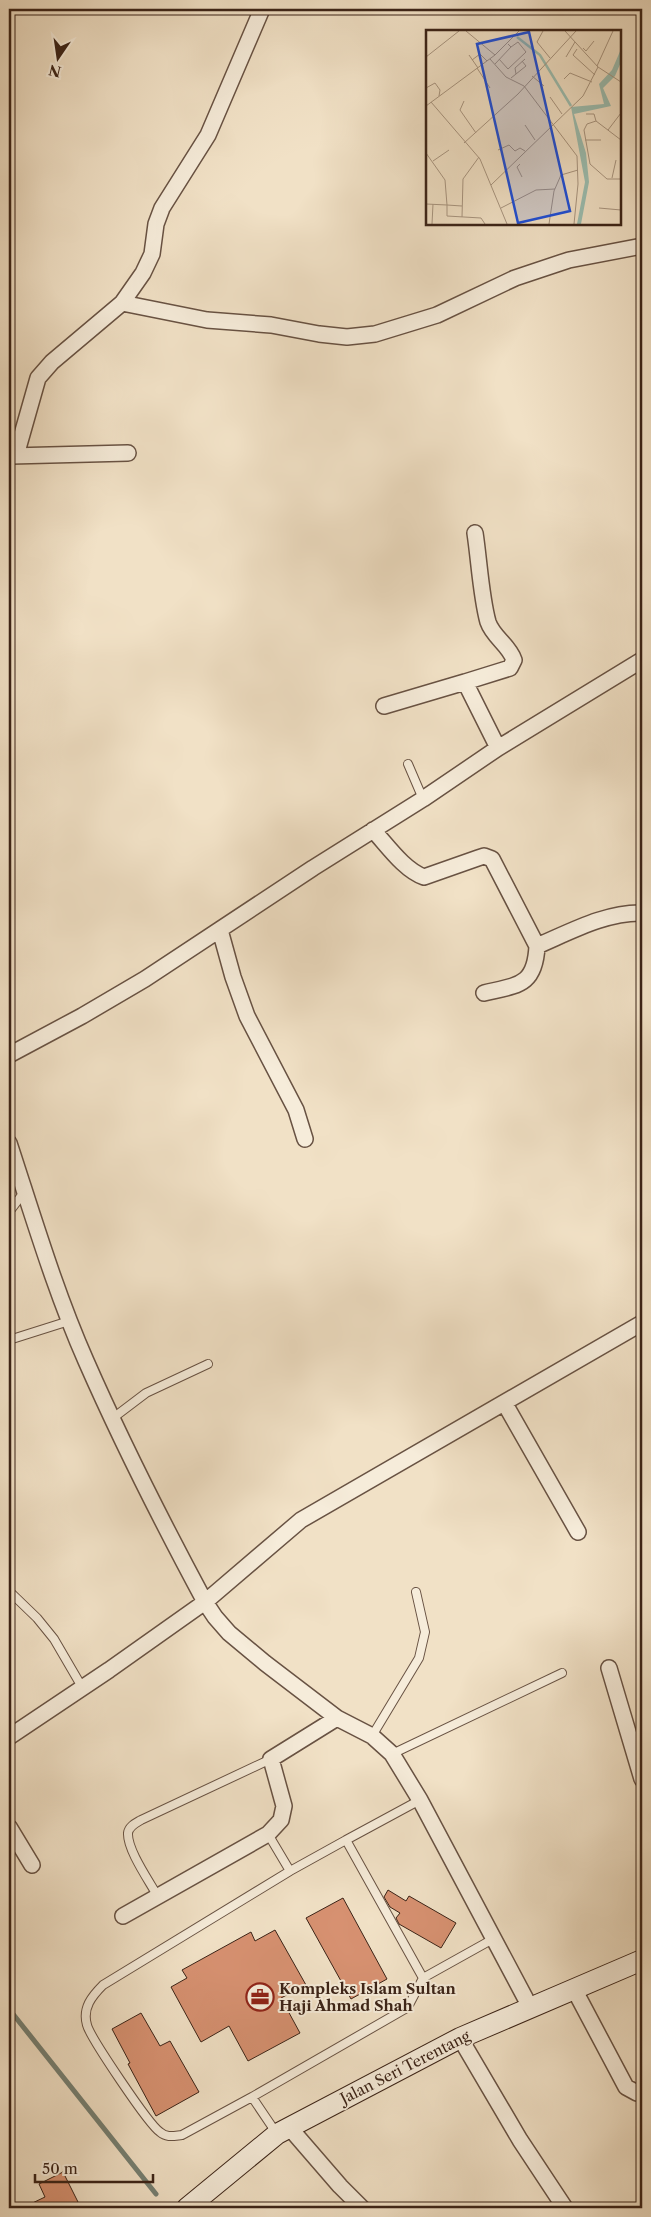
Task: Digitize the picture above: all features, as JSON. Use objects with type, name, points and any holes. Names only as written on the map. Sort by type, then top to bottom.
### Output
[{"type":"street","points":[[10,456],[17,452],[38,378],[52,362],[122,303],[136,285],[148,262],[156,224],[162,208],[208,135],[262,9]]},
{"type":"street","points":[[122,303],[208,320],[271,325],[320,334],[347,337],[375,334],[437,315],[515,278],[569,260],[642,246]]},
{"type":"street","points":[[10,456],[128,453]]},
{"type":"street","points":[[384,706],[510,668],[514,660],[512,653],[499,640],[488,623],[475,533]]},
{"type":"street","points":[[9,1055],[98,1007],[423,799],[498,748],[642,660]]},
{"type":"street","points":[[465,682],[498,748]]},
{"type":"street","points":[[373,830],[408,867],[424,877],[484,856],[492,859],[537,946],[536,963],[530,976],[516,986],[484,993]]},
{"type":"street","points":[[537,946],[603,919],[632,912],[642,913]]},
{"type":"street","points":[[220,930],[232,976],[247,1016],[296,1110],[305,1139]]},
{"type":"street","points":[[9,1143],[69,1321],[86,1362],[141,1482],[205,1602],[229,1633],[265,1663],[337,1718],[372,1736],[392,1754],[420,1800],[530,2007]]},
{"type":"street","points":[[9,1737],[205,1602],[301,1520],[642,1323]]},
{"type":"street","points":[[504,1404],[578,1532]]},
{"type":"street","points":[[609,1668],[642,1779]]},
{"type":"street","points":[[123,1916],[268,1834],[281,1820],[284,1806],[271,1759],[337,1718]]},
{"type":"street","points":[[9,1826],[32,1866]]},
{"type":"street","name":"Jalan Seri Terentang","points":[[187,2208],[283,2130],[460,2038],[642,1960]]},
{"type":"street","points":[[574,1989],[626,2087],[637,2093],[642,2092]]},
{"type":"street","points":[[460,2038],[520,2140],[565,2208]]},
{"type":"street","points":[[283,2130],[362,2208]]},
{"type":"lane","points":[[408,764],[423,799]]},
{"type":"lane","points":[[9,1212],[25,1191]]},
{"type":"lane","points":[[9,1340],[69,1321]]},
{"type":"lane","points":[[113,1418],[146,1393],[208,1364]]},
{"type":"lane","points":[[9,1591],[37,1618],[54,1639],[82,1686]]},
{"type":"lane","points":[[372,1736],[419,1658],[425,1632],[416,1592]]},
{"type":"lane","points":[[392,1754],[562,1673]]},
{"type":"lane","points":[[158,1897],[130,1846],[128,1832],[130,1827],[141,1820],[271,1759]]},
{"type":"lane","points":[[420,1800],[290,1870],[103,1985],[92,1996],[87,2007],[87,2026],[137,2105],[158,2131],[168,2137],[182,2135],[405,2009],[423,1978],[494,1939]]},
{"type":"lane","points":[[268,1834],[290,1870]]},
{"type":"lane","points":[[346,1840],[423,1978]]},
{"type":"lane","points":[[252,2097],[283,2130]]},
{"type":"building","points":[[388,1890],[406,1901],[409,1896],[456,1923],[441,1948],[399,1924],[396,1918],[400,1913],[390,1907],[384,1897]]},
{"type":"building","points":[[343,1898],[387,1979],[351,1999],[306,1918]]},
{"type":"building","points":[[275,1930],[306,1985],[281,1998],[300,2033],[248,2061],[229,2026],[201,2042],[171,1987],[187,1978],[182,1970],[251,1932],[255,1941]]},
{"type":"building","points":[[141,2013],[160,2046],[170,2041],[199,2092],[156,2116],[128,2064],[130,2063],[112,2029]]},
{"type":"building","points":[[63,2172],[81,2208],[22,2208],[45,2197],[39,2184]]},
{"type":"waterway","points":[[9,2009],[156,2194]]},
{"type":"place","name":"Kompleks Islam Sultan Haji Ahmad Shah","points":[[260,1997]]}]
